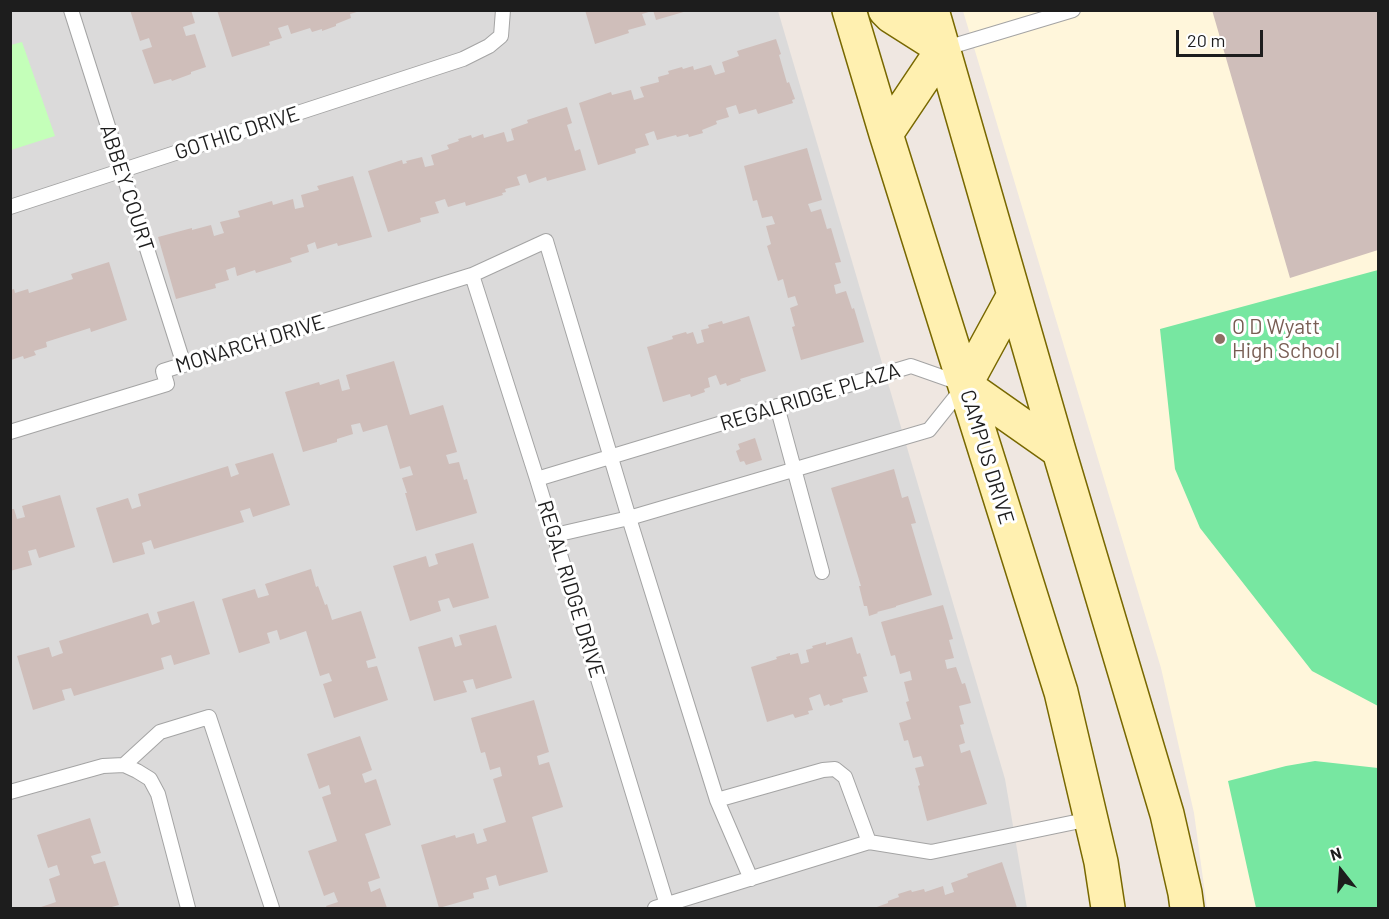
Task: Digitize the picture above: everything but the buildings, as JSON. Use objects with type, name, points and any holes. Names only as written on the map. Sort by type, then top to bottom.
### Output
[{"type":"main road","name":"CAMPUS DRIVE","points":[[849,10],[1060,692],[1101,862],[1108,909]]},
{"type":"main road","points":[[885,10],[943,49]]},
{"type":"main road","points":[[932,10],[1059,451],[1167,814],[1187,909]]},
{"type":"main road","points":[[886,134],[943,49]]},
{"type":"main road","points":[[1014,296],[965,385],[1059,451]]},
{"type":"lane","name":"ABBEY COURT","points":[[71,10],[184,365]]},
{"type":"lane","name":"GOTHIC DRIVE","points":[[10,207],[463,59],[489,46],[501,36],[502,10]]},
{"type":"lane","points":[[943,49],[1073,10]]},
{"type":"lane","name":"MONARCH DRIVE","points":[[10,432],[167,384],[163,371],[472,275],[546,242],[611,457]]},
{"type":"lane","name":"REGAL RIDGE DRIVE","points":[[472,275],[555,535],[661,907]]},
{"type":"lane","name":"REGALRIDGE PLAZA","points":[[537,479],[911,366],[965,385]]},
{"type":"lane","points":[[555,535],[629,518],[929,430],[965,385]]},
{"type":"lane","points":[[777,406],[822,572]]},
{"type":"lane","points":[[611,457],[717,800],[751,879]]},
{"type":"lane","points":[[124,765],[160,732],[209,717],[272,909]]},
{"type":"lane","points":[[10,792],[103,766],[124,765],[150,779],[158,794],[188,909]]},
{"type":"lane","points":[[717,800],[823,770],[835,769],[845,777],[869,842]]},
{"type":"lane","points":[[661,907],[869,842],[931,852],[1090,819]]},
{"type":"shaded area","points":[[10,11],[778,11],[1005,779],[1027,908],[11,908]]},
{"type":"shaded area","name":"O D Wyatt High School","points":[[963,11],[1378,11],[1378,908],[1207,908],[1194,813],[1161,668]]},
{"type":"green space","points":[[22,42],[55,136],[11,150],[11,45]]},
{"type":"green space","points":[[1378,270],[1378,706],[1312,671],[1200,528],[1175,469],[1160,329]]},
{"type":"green space","points":[[1315,761],[1378,768],[1378,908],[1256,908],[1228,781]]},
{"type":"place","name":"O D Wyatt High School","points":[[1220,339]]}]
